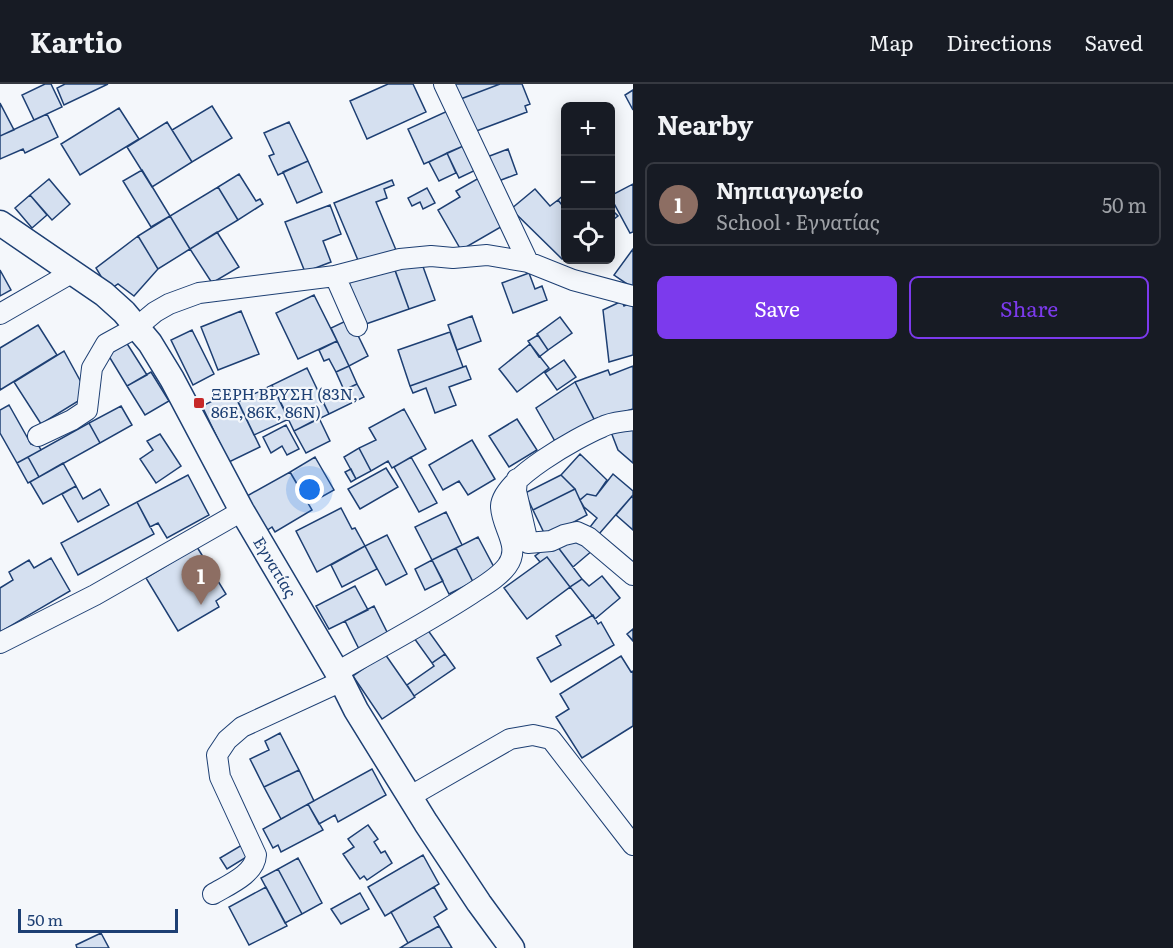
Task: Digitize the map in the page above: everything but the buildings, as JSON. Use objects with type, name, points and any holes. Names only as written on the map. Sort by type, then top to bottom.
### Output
[{"type":"street","points":[[444,84],[528,261]]},
{"type":"street","name":"Εγνατίας","points":[[0,223],[104,294],[150,343],[172,379],[242,512],[340,676],[356,710],[409,797],[479,903],[512,948]]},
{"type":"street","points":[[38,436],[72,420],[87,410],[92,368],[106,344],[137,327],[169,304],[199,293],[335,276],[400,259],[487,255],[528,261],[573,280],[633,296]]},
{"type":"street","points":[[0,314],[73,272]]},
{"type":"street","points":[[335,276],[357,326]]},
{"type":"street","points":[[521,544],[502,517],[501,504],[508,488],[540,462],[604,426],[633,420]]},
{"type":"street","points":[[0,643],[95,595],[242,512]]},
{"type":"street","points":[[521,544],[552,541],[578,532],[588,537],[633,575]]},
{"type":"street","points":[[213,894],[251,869],[256,862],[256,855],[220,777],[217,755],[227,740],[242,727],[340,676],[497,576],[509,565],[521,544]]},
{"type":"street","points":[[409,797],[510,739],[532,735],[551,739],[633,845]]},
{"type":"place","name":"ΞΕΡΗ ΒΡΥΣΗ (83Ν, 86Ε, 86Κ, 86Ν)","points":[[199,403]]},
{"type":"place","name":"Νηπιαγωγείο","points":[[201,605]]}]
